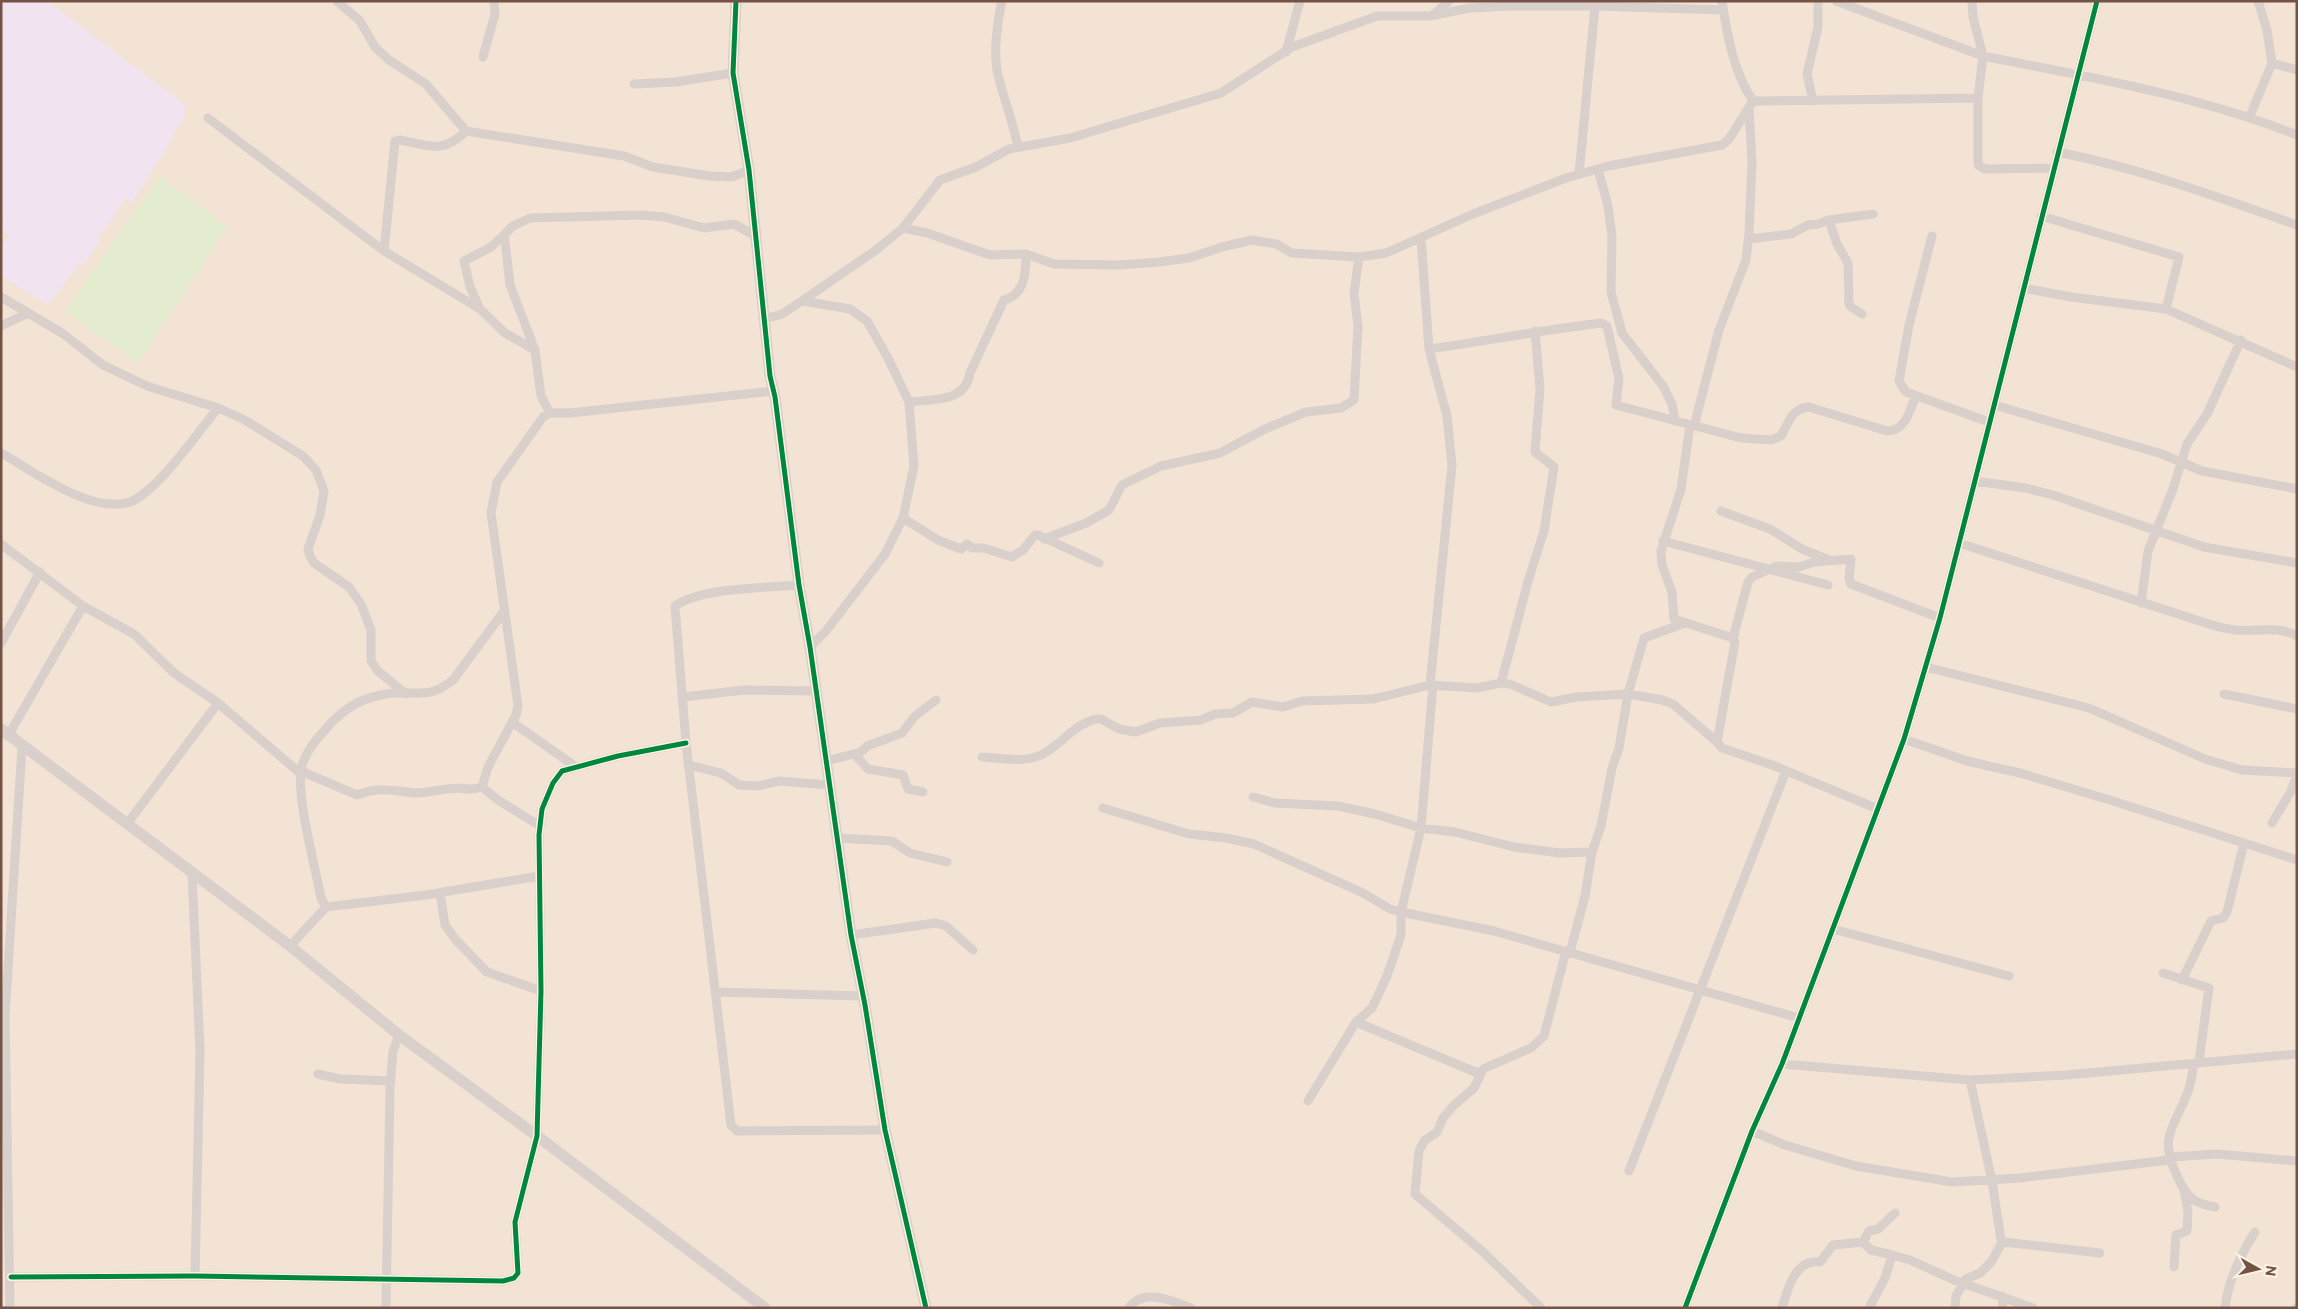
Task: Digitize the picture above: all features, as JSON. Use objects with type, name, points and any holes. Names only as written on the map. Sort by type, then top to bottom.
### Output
[{"type":"street","points":[[337,1],[360,21],[375,47],[389,60],[426,84],[466,131],[624,156],[653,167],[708,176],[732,177],[748,170]]},
{"type":"street","points":[[483,57],[495,14],[494,1]]},
{"type":"street","points":[[736,1],[733,73],[748,170],[772,391],[775,397],[799,585],[810,647],[851,935],[865,1005],[885,1130],[926,1308]]},
{"type":"street","points":[[1002,1],[997,48],[998,74],[1010,111],[1018,147]]},
{"type":"street","points":[[1286,52],[1300,1]]},
{"type":"street","points":[[1430,16],[1449,1]]},
{"type":"street","points":[[1813,100],[1807,74],[1818,27],[1818,1]]},
{"type":"street","points":[[1836,1],[1983,56],[2190,100],[2250,116],[2297,135]]},
{"type":"street","points":[[1972,1],[1973,17],[1983,56],[1978,98],[1978,165],[1985,169],[2053,168]]},
{"type":"street","points":[[1685,1308],[1752,1131],[1782,1064],[1904,739],[1940,618],[2057,152],[2097,1]]},
{"type":"street","points":[[2250,116],[2272,63],[2267,30],[2258,1]]},
{"type":"street","points":[[765,319],[782,314],[876,250],[903,228],[940,180],[976,167],[1018,147],[1070,138],[1221,93],[1292,47],[1377,16],[1430,16],[1470,8],[1621,4],[1722,6],[1738,68],[1751,105],[1752,162],[1749,240],[1741,276],[1716,339],[1692,425],[1681,489],[1661,551],[1662,565],[1672,592],[1673,615],[1676,620],[1733,638]]},
{"type":"street","points":[[1579,174],[1595,6]]},
{"type":"street","points":[[2272,63],[2297,70]]},
{"type":"street","points":[[634,84],[676,82],[733,73]]},
{"type":"street","points":[[1751,105],[1813,100],[1978,98]]},
{"type":"street","points":[[903,228],[927,233],[990,255],[1026,254],[1054,264],[1119,265],[1190,258],[1222,247],[1252,240],[1276,244],[1292,253],[1359,257],[1386,253],[1473,214],[1579,174],[1722,146],[1751,105]]},
{"type":"street","points":[[208,118],[384,252],[480,309],[504,333],[535,350]]},
{"type":"street","points":[[384,252],[395,141],[443,146],[454,143],[466,131]]},
{"type":"street","points":[[2057,152],[2089,158],[2227,199],[2297,225]]},
{"type":"street","points":[[1598,169],[1608,206],[1612,236],[1611,292],[1622,333],[1663,386],[1672,404],[1675,421]]},
{"type":"street","points":[[1749,240],[1791,234],[1808,225],[1829,220],[1873,214]]},
{"type":"street","points":[[480,309],[470,287],[464,261],[491,247],[513,226],[530,218],[642,215],[664,217],[704,228],[734,224],[754,235]]},
{"type":"street","points":[[2041,216],[2179,257],[2166,309]]},
{"type":"street","points":[[1829,220],[1837,244],[1848,263],[1849,304],[1862,314]]},
{"type":"street","points":[[504,234],[510,286],[535,350],[541,396],[550,414]]},
{"type":"street","points":[[1932,236],[1909,325],[1899,381],[1906,392],[1989,422]]},
{"type":"street","points":[[1308,1101],[1356,1022],[1372,1008],[1387,976],[1401,936],[1401,912],[1421,828],[1431,685],[1452,465],[1447,416],[1429,349],[1421,238]]},
{"type":"street","points":[[909,402],[958,396],[968,384],[970,373],[1004,300],[1011,298],[1019,291],[1026,273],[1026,254]]},
{"type":"street","points":[[1044,539],[1086,522],[1109,510],[1122,485],[1161,466],[1220,454],[1264,429],[1298,415],[1306,412],[1340,408],[1354,400],[1358,326],[1354,292],[1359,257]]},
{"type":"street","points":[[2023,288],[2071,297],[2166,309],[2241,340],[2297,367]]},
{"type":"street","points":[[1,297],[62,332],[103,365],[147,386],[218,408],[243,419],[303,456],[316,470],[324,491],[320,515],[308,549],[310,556],[314,563],[349,587],[361,604],[371,630],[371,661],[378,671],[406,694]]},
{"type":"street","points":[[802,301],[850,309],[867,321],[888,358],[909,402],[914,466],[904,518],[885,554],[826,631],[810,647]]},
{"type":"street","points":[[1,326],[28,313]]},
{"type":"street","points":[[1429,349],[1487,341],[1535,331],[1605,324],[1619,379],[1616,405],[1741,438],[1771,440],[1781,436],[1794,412],[1800,408],[1810,407],[1888,431],[1896,431],[1902,427],[1916,396]]},
{"type":"street","points":[[1501,683],[1529,578],[1544,531],[1554,467],[1535,452],[1540,389],[1535,331]]},
{"type":"street","points":[[2141,602],[2148,551],[2187,444],[2207,414],[2241,340]]},
{"type":"street","points":[[482,787],[488,766],[512,722],[518,706],[491,513],[493,495],[497,482],[543,417],[550,414],[570,414],[772,391]]},
{"type":"street","points":[[1994,405],[2162,454],[2202,471],[2297,489]]},
{"type":"street","points":[[1,453],[33,474],[87,499],[112,504],[130,502],[154,485],[218,408]]},
{"type":"street","points":[[1974,481],[2024,488],[2053,495],[2204,547],[2297,563]]},
{"type":"street","points":[[1722,511],[1770,529],[1802,549],[1829,560]]},
{"type":"street","points":[[904,518],[947,544],[961,549],[967,544],[972,548],[984,548],[1012,557],[1023,550],[1035,536],[1099,563]]},
{"type":"street","points":[[1663,541],[1828,585]]},
{"type":"street","points":[[1959,543],[2234,630],[2279,629],[2288,630],[2297,636]]},
{"type":"street","points":[[1,544],[83,606],[134,634],[174,673],[218,703],[301,773],[357,795],[368,791],[391,788],[416,793],[458,788],[474,790],[482,787]]},
{"type":"street","points":[[1717,742],[1735,648],[1733,638],[1749,580],[1777,566],[1799,567],[1829,560],[1851,559],[1850,584],[1940,618]]},
{"type":"street","points":[[1,643],[40,572]]},
{"type":"street","points":[[799,585],[708,594],[686,599],[675,606],[688,765],[733,1129],[737,1132],[885,1130]]},
{"type":"street","points":[[83,606],[5,733],[290,946],[399,1035],[538,1136],[765,1308]]},
{"type":"street","points":[[326,907],[321,898],[301,796],[301,773],[311,749],[320,735],[351,705],[370,698],[395,693],[427,695],[442,689],[452,680],[504,611]]},
{"type":"street","points":[[1541,1308],[1483,1252],[1423,1203],[1416,1194],[1419,1151],[1424,1141],[1436,1132],[1443,1118],[1474,1088],[1480,1074],[1487,1066],[1531,1048],[1544,1036],[1585,896],[1592,852],[1601,826],[1604,798],[1619,748],[1628,694],[1644,638],[1685,623]]},
{"type":"street","points":[[1926,667],[2089,708],[2206,759],[2242,770],[2297,774],[2291,791],[2272,823]]},
{"type":"street","points":[[982,757],[1029,759],[1042,755],[1092,720],[1101,719],[1119,729],[1136,732],[1160,724],[1201,720],[1215,714],[1233,713],[1252,702],[1283,707],[1302,701],[1373,700],[1431,685],[1477,688],[1501,683],[1510,684],[1550,702],[1576,697],[1628,694],[1672,704],[1722,748],[1786,771],[1878,809]]},
{"type":"street","points":[[683,697],[744,690],[816,691]]},
{"type":"street","points":[[2224,694],[2297,710]]},
{"type":"street","points":[[826,761],[854,754],[868,746],[902,733],[915,716],[936,700]]},
{"type":"street","points":[[127,824],[218,703]]},
{"type":"street","points":[[512,722],[576,767]]},
{"type":"street","points":[[1904,739],[1967,761],[2020,773],[2297,860]]},
{"type":"street","points":[[11,1277],[195,1276],[503,1281],[514,1278],[518,1273],[515,1222],[538,1136],[539,876],[542,808],[553,783],[562,772],[618,756],[686,743]]},
{"type":"street","points":[[10,1308],[11,1277],[5,1240],[3,1017],[22,747]]},
{"type":"street","points":[[854,754],[868,769],[903,775],[908,789],[923,792]]},
{"type":"street","points":[[688,765],[721,774],[739,785],[758,786],[779,781],[829,785]]},
{"type":"street","points":[[1629,1171],[1786,771]]},
{"type":"street","points":[[482,787],[498,800],[540,826]]},
{"type":"street","points":[[1253,796],[1275,803],[1338,806],[1421,828],[1455,832],[1514,847],[1559,853],[1592,852]]},
{"type":"street","points":[[1103,808],[1189,834],[1226,838],[1254,844],[1363,893],[1390,909],[1494,931],[1700,988],[1799,1018]]},
{"type":"street","points":[[836,838],[892,841],[910,853],[947,862]]},
{"type":"street","points":[[2182,980],[2211,920],[2223,918],[2227,912],[2244,843]]},
{"type":"street","points":[[192,873],[200,1051],[195,1276]]},
{"type":"street","points":[[290,946],[326,907],[440,893],[539,876]]},
{"type":"street","points":[[440,893],[445,924],[455,939],[487,972],[540,991]]},
{"type":"street","points":[[851,935],[936,923],[946,926],[973,950]]},
{"type":"street","points":[[1833,929],[2009,976]]},
{"type":"street","points":[[2163,973],[2209,988],[2196,1062],[2188,1092],[2171,1126],[2168,1140],[2169,1160],[2184,1190],[2189,1224],[2187,1231],[2176,1235],[2174,1267]]},
{"type":"street","points":[[715,992],[862,996]]},
{"type":"street","points":[[1356,1022],[1480,1074]]},
{"type":"street","points":[[386,1308],[391,1081],[394,1051],[399,1035]]},
{"type":"street","points":[[1782,1064],[1970,1080],[2066,1075],[2297,1054]]},
{"type":"street","points":[[318,1074],[340,1079],[391,1081]]},
{"type":"street","points":[[1970,1080],[1992,1181],[1999,1236],[2003,1241],[2100,1253]]},
{"type":"street","points":[[1752,1131],[1785,1145],[1856,1166],[1952,1182],[1992,1181],[2169,1160],[2172,1157],[2217,1154],[2297,1161]]},
{"type":"street","points":[[2184,1190],[2200,1205],[2216,1207]]},
{"type":"street","points":[[1863,1242],[1869,1231],[1878,1229],[1895,1213]]},
{"type":"street","points":[[2225,1308],[2226,1294],[2244,1250],[2255,1232]]},
{"type":"street","points":[[1955,1308],[1956,1296],[1963,1283],[1966,1279],[1980,1273],[1991,1262],[2003,1241]]},
{"type":"street","points":[[1863,1242],[1871,1250],[1910,1260],[1963,1283],[2033,1308]]},
{"type":"street","points":[[1782,1308],[1789,1284],[1801,1266],[1811,1261],[1820,1262],[1833,1245],[1863,1242]]},
{"type":"street","points":[[1870,1308],[1885,1278],[1892,1255]]},
{"type":"street","points":[[2002,1296],[2003,1308]]},
{"type":"street","points":[[1129,1308],[1140,1298],[1160,1297],[1191,1308]]},
{"type":"shaded area","points":[[1,1],[2297,1],[2297,1308],[1,1308]]},
{"type":"shaded area","points":[[1,1],[48,1],[184,104],[185,119],[174,131],[174,137],[132,202],[126,199],[98,238],[101,240],[84,265],[79,264],[48,305],[1,276],[1,248],[9,235],[1,229],[4,220],[1,217]]},
{"type":"green space","points":[[160,176],[227,227],[138,363],[65,311]]},
{"type":"cycle path","points":[[736,1],[733,73],[749,170],[770,376],[775,397],[799,585],[810,647],[851,935],[865,1005],[885,1130],[926,1308]]},
{"type":"cycle path","points":[[1685,1308],[1752,1131],[1782,1064],[1904,739],[1940,618],[2097,1]]},
{"type":"cycle path","points":[[11,1277],[195,1276],[503,1281],[514,1278],[518,1273],[515,1222],[537,1136],[541,991],[539,835],[542,809],[553,783],[562,771],[618,756],[686,743]]}]
